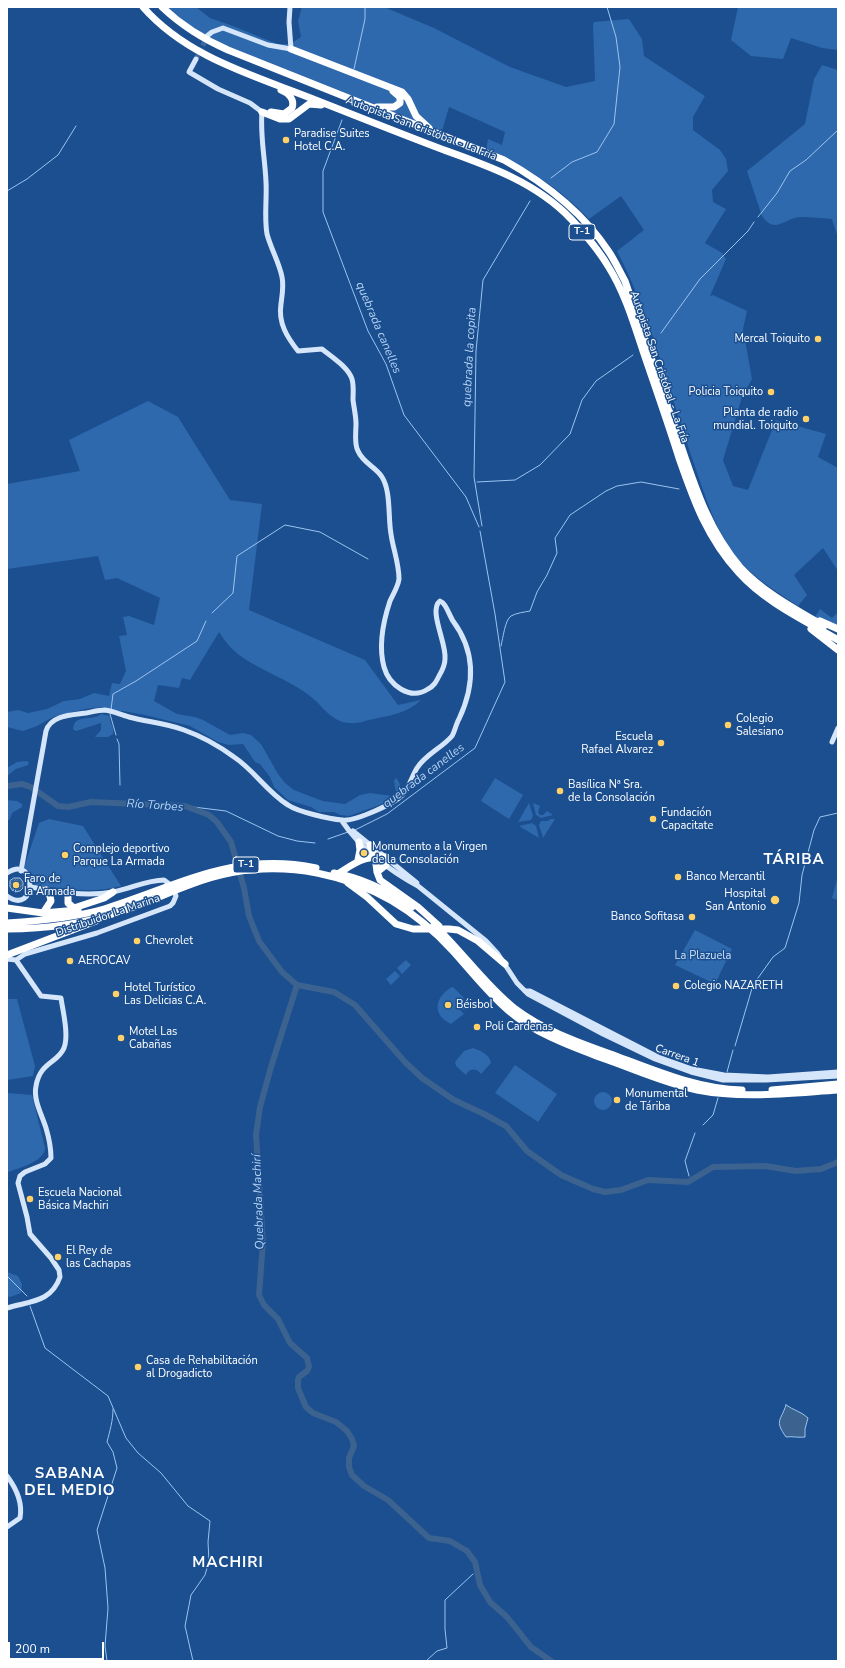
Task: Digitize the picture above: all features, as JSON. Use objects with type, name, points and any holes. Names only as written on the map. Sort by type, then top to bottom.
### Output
[{"type":"highway","name":"Autopista San Cristóbal - La Fría","points":[[143,7],[158,23],[184,43],[230,67],[475,161],[518,180],[548,199],[569,217],[588,238],[620,287],[691,493],[704,525],[721,552],[740,575],[758,590],[784,608],[838,640]]},
{"type":"highway","name":"Autopista San Cristóbal - La Fría","points":[[162,7],[181,24],[208,41],[254,61],[504,160],[528,174],[564,201],[589,224],[610,253],[625,282],[698,496],[709,521],[727,550],[746,572],[773,594],[838,635]]},
{"type":"highway","points":[[291,49],[397,90],[406,96],[416,116],[434,132]]},
{"type":"highway","points":[[262,79],[271,86],[285,92],[293,102],[292,108],[287,113],[264,113]]},
{"type":"highway","points":[[371,107],[387,108],[396,106],[400,103],[399,96],[386,87]]},
{"type":"highway","points":[[264,113],[280,119],[289,119],[309,104],[335,108]]},
{"type":"highway","points":[[784,608],[800,622],[838,650]]},
{"type":"highway","points":[[802,613],[838,628]]},
{"type":"highway","points":[[358,860],[360,850],[359,842]]},
{"type":"highway","points":[[370,845],[375,856],[377,872],[380,880],[412,902],[433,920],[452,940],[454,945]]},
{"type":"highway","points":[[377,872],[386,861],[375,856],[358,860],[336,875],[367,897],[391,921],[413,929],[458,930],[473,938],[505,964]]},
{"type":"highway","name":"T-1","points":[[7,908],[42,913],[72,910],[106,904],[114,905],[225,874],[251,870],[288,870],[358,879],[378,887],[424,916],[454,945],[499,995],[536,1023],[559,1034],[662,1073],[699,1084],[732,1090],[775,1090],[838,1084]]},
{"type":"highway","name":"T-1","points":[[336,875],[374,891],[410,911],[432,929],[481,983],[510,1012],[531,1027],[555,1040],[651,1077],[699,1090],[752,1095],[838,1090]]},
{"type":"highway","points":[[42,913],[51,901],[46,890]]},
{"type":"highway","name":"T-1","points":[[7,929],[55,926],[119,912],[165,891]]},
{"type":"highway","points":[[68,893],[67,900],[72,910],[104,898],[113,892]]},
{"type":"highway","points":[[7,923],[52,919],[114,905]]},
{"type":"highway","points":[[7,955],[93,923],[102,916]]},
{"type":"highway","points":[[16,960],[18,950]]},
{"type":"street","points":[[207,36],[212,32],[223,28],[268,45],[291,49],[288,22],[290,7]]},
{"type":"street","points":[[21,871],[30,812],[45,734],[47,726],[58,718],[98,710],[106,710],[130,718],[172,726],[193,734],[235,757],[264,786],[288,806],[305,812],[344,820],[373,812],[399,799],[405,792],[417,768],[423,760],[444,744],[453,734],[468,695],[471,664],[464,638],[448,615],[444,604],[440,601],[436,606],[436,614],[445,651],[445,659],[435,685],[420,693],[407,692],[393,684],[384,668],[382,654],[384,626],[387,611],[398,584],[399,577],[391,535],[386,489],[383,478],[378,471],[366,462],[357,450],[354,388],[349,374],[332,356],[322,349],[298,351],[290,341],[283,326],[280,309],[283,278],[270,244],[266,227],[266,181],[261,128],[264,113],[250,103],[218,89],[189,72],[196,59]]},
{"type":"street","points":[[835,740],[838,728]]},
{"type":"street","points":[[344,820],[359,842],[375,856]]},
{"type":"street","name":"Carrera 1","points":[[354,834],[370,845],[386,861],[413,879],[418,886],[486,941],[505,964],[524,991],[538,1000],[609,1037],[655,1059],[691,1072],[723,1080],[740,1081],[838,1076]]},
{"type":"street","points":[[7,874],[14,870],[21,871],[28,876],[31,887],[28,893],[21,898],[14,899],[7,896]]},
{"type":"street","name":"Distribuidor La Marina","points":[[16,960],[25,954],[97,933],[163,908],[173,903],[176,896],[172,886],[164,880],[113,892],[68,893],[31,887]]},
{"type":"street","points":[[7,958],[16,960],[38,994],[43,997],[62,998],[65,1046],[62,1051],[42,1069],[35,1089],[38,1106],[51,1147],[51,1158],[45,1164],[25,1172],[18,1179],[30,1234],[52,1258],[60,1273],[59,1281],[50,1294],[35,1301],[7,1308]]},
{"type":"street","name":"Carrera 1","points":[[524,991],[530,992],[662,1059],[692,1069],[724,1075],[768,1076],[838,1072]]},
{"type":"street","points":[[7,1476],[19,1497],[21,1505],[20,1518],[7,1527]]},
{"type":"green space","points":[[162,7],[196,7],[210,18],[277,44],[290,44],[301,37],[298,21],[302,7],[384,7],[434,28],[510,67],[566,87],[595,81],[594,22],[629,19],[642,39],[644,56],[705,96],[693,117],[693,130],[720,150],[726,159],[728,171],[712,190],[713,202],[726,209],[705,243],[722,253],[726,259],[710,296],[713,295],[747,311],[743,329],[752,379],[742,397],[723,460],[733,486],[748,490],[776,420],[826,434],[818,457],[838,468],[838,571],[823,548],[794,575],[807,595],[798,606],[751,573],[729,547],[712,514],[649,326],[629,275],[617,251],[644,230],[621,196],[589,219],[553,187],[529,171],[486,150],[488,139],[502,145],[505,132],[449,107],[442,131],[434,132],[228,50]]},
{"type":"green space","points":[[738,7],[838,7],[838,50],[822,48],[791,38],[783,59],[751,56],[731,40]]},
{"type":"green space","points":[[822,65],[838,70],[838,238],[832,219],[800,217],[776,225],[767,222],[762,216],[747,171],[805,124],[814,79]]},
{"type":"green space","points":[[148,401],[178,417],[230,500],[262,504],[249,610],[365,660],[398,705],[421,700],[405,711],[393,715],[356,723],[338,720],[302,690],[247,661],[233,650],[219,632],[190,680],[182,678],[179,688],[158,685],[154,701],[177,714],[203,720],[230,735],[243,733],[251,735],[261,744],[278,774],[285,783],[294,790],[323,801],[345,804],[360,795],[370,793],[392,796],[396,792],[394,781],[396,778],[400,785],[400,793],[392,799],[349,816],[340,815],[334,812],[319,812],[311,807],[288,800],[274,787],[270,777],[260,764],[255,762],[243,744],[229,745],[218,742],[190,726],[145,715],[123,711],[115,712],[102,707],[85,709],[53,717],[37,726],[23,731],[7,727],[7,712],[18,710],[28,713],[47,709],[64,701],[80,699],[94,693],[109,696],[112,683],[120,684],[126,671],[119,636],[127,635],[123,617],[129,616],[154,625],[160,598],[117,578],[105,580],[98,556],[7,569],[7,484],[80,471],[69,440]]},
{"type":"green space","points":[[820,609],[832,618],[838,612],[838,633],[814,619]]},
{"type":"green space","points":[[101,714],[110,716],[113,734],[108,737],[95,737],[101,730],[101,723],[76,731],[73,729],[74,724],[80,719],[98,716]]},
{"type":"green space","points":[[17,762],[29,762],[28,765],[16,769],[7,776],[7,768]]},
{"type":"green space","points":[[495,778],[523,795],[509,819],[481,801]]},
{"type":"green space","points":[[7,800],[17,801],[22,804],[22,807],[12,813],[10,819],[7,821]]},
{"type":"green space","points":[[529,803],[533,816],[531,820],[518,822]]},
{"type":"green space","points":[[533,803],[540,806],[538,812],[540,815],[543,815],[547,811],[553,815],[541,818],[536,815]]},
{"type":"green space","name":"Complejo deportivo Parque La Armada","points":[[49,819],[83,826],[121,886],[99,890],[89,890],[35,885],[33,875],[24,867],[39,823]]},
{"type":"green space","points":[[550,819],[555,819],[543,838],[539,825],[541,821],[548,821]]},
{"type":"green space","points":[[532,823],[536,826],[539,838],[519,826]]},
{"type":"green space","points":[[838,876],[838,900],[832,898]]},
{"type":"green space","name":"La Plazuela","points":[[695,930],[732,949],[715,984],[675,965]]},
{"type":"green space","points":[[406,960],[411,965],[402,974],[397,968]]},
{"type":"green space","points":[[395,971],[400,976],[391,985],[386,979]]},
{"type":"green space","name":"Béisbol","points":[[453,987],[464,998],[459,1004],[464,1001],[468,1005],[464,1010],[459,1006],[460,1010],[464,1014],[451,1024],[439,1014],[438,1006],[441,997],[445,992]]},
{"type":"green space","points":[[7,999],[17,999],[35,1066],[33,1076],[7,1080]]},
{"type":"green space","points":[[473,1048],[487,1055],[491,1063],[481,1074],[477,1071],[471,1070],[466,1075],[456,1066],[455,1062],[464,1051]]},
{"type":"green space","points":[[515,1065],[557,1094],[538,1122],[495,1093]]},
{"type":"green space","points":[[603,1092],[607,1093],[611,1097],[611,1105],[607,1109],[603,1110],[599,1109],[595,1105],[594,1101],[595,1097],[599,1093]]},
{"type":"green space","points":[[7,1093],[32,1095],[45,1148],[44,1153],[36,1161],[24,1167],[7,1172]]},
{"type":"green space","points":[[7,1272],[18,1276],[22,1284],[21,1293],[10,1297],[7,1296]]},
{"type":"shaded area","points":[[14,878],[20,878],[23,882],[23,888],[20,891],[15,892],[16,889],[21,886],[18,881],[15,880],[12,883],[14,889],[13,891],[10,887],[10,881]]},
{"type":"shaded area","points":[[786,1405],[808,1418],[805,1429],[805,1437],[786,1437],[782,1431],[779,1424]]},
{"type":"waterway","name":"quebrada canelles","points":[[354,69],[365,19],[365,7]]},
{"type":"waterway","name":"quebrada la copita","points":[[551,178],[572,162],[597,152],[614,124],[620,67],[616,37],[607,7]]},
{"type":"waterway","name":"quebrada canelles","points":[[342,120],[323,171],[323,212],[368,331],[386,364],[404,415],[466,497],[479,527]]},
{"type":"waterway","points":[[7,191],[27,179],[58,155],[76,126]]},
{"type":"waterway","points":[[758,217],[777,193],[790,171],[806,160],[838,130]]},
{"type":"waterway","name":"quebrada la copita","points":[[482,526],[474,477],[476,351],[483,280],[530,201]]},
{"type":"waterway","points":[[661,333],[700,279],[748,231],[754,222]]},
{"type":"waterway","points":[[477,482],[515,480],[540,465],[570,434],[582,400],[596,381],[633,355]]},
{"type":"waterway","points":[[501,646],[509,618],[515,614],[530,611],[537,592],[557,553],[555,538],[570,515],[606,491],[617,486],[641,482],[679,489]]},
{"type":"waterway","points":[[212,613],[233,593],[237,556],[285,525],[320,532],[368,559]]},
{"type":"waterway","name":"quebrada canelles","points":[[355,830],[387,814],[475,748],[505,682],[495,614],[480,531]]},
{"type":"waterway","points":[[111,710],[113,694],[136,681],[197,641],[206,621]]},
{"type":"waterway","points":[[110,714],[116,735]]},
{"type":"waterway","points":[[117,739],[119,744],[120,785]]},
{"type":"waterway","name":"Río Torbes","points":[[7,786],[22,784],[31,787],[58,806],[68,807],[91,802],[185,806],[209,815],[217,822],[231,842],[244,888],[249,916],[259,941],[282,972],[297,985],[334,992],[355,1005],[405,1062],[422,1078],[454,1100],[506,1126],[527,1151],[561,1175],[593,1189],[605,1192],[621,1190],[648,1180],[688,1182],[713,1167],[765,1166],[796,1171],[821,1169],[838,1162]]},
{"type":"waterway","name":"quebrada canelles","points":[[185,806],[226,811],[278,836],[297,841],[315,843]]},
{"type":"waterway","points":[[735,1046],[753,985],[773,957],[785,948],[799,903],[802,875],[814,830],[820,817],[838,813]]},
{"type":"waterway","name":"quebrada canelles","points":[[328,839],[348,832]]},
{"type":"waterway","name":"Quebrada Machirí","points":[[297,985],[260,1107],[256,1135],[263,1242],[259,1295],[264,1305],[278,1319],[290,1343],[307,1358],[309,1367],[298,1380],[298,1388],[306,1407],[313,1413],[336,1422],[347,1431],[352,1439],[354,1446],[349,1458],[349,1467],[352,1475],[364,1486],[388,1500],[429,1538],[450,1541],[467,1551],[475,1562],[480,1585],[490,1602],[507,1617],[531,1647],[551,1661]]},
{"type":"waterway","points":[[727,1072],[733,1050]]},
{"type":"waterway","points":[[703,1125],[713,1115],[718,1098]]},
{"type":"waterway","points":[[689,1176],[685,1161],[695,1133]]},
{"type":"waterway","points":[[7,1276],[27,1296]]},
{"type":"waterway","points":[[30,1306],[45,1348],[108,1396],[126,1438],[138,1453],[161,1473],[188,1506],[210,1521],[208,1542],[209,1561],[205,1575],[191,1595],[185,1626],[193,1661]]},
{"type":"waterway","points":[[107,1661],[105,1646],[108,1608],[105,1568],[97,1530],[117,1468],[113,1452],[107,1442],[112,1422],[113,1409]]},
{"type":"waterway","points":[[426,1661],[437,1651],[447,1648],[445,1629],[445,1600],[473,1574]]},
{"type":"tunnel","points":[[196,59],[207,37]]},
{"type":"place","name":"Paradise Suites Hotel C.A.","points":[[286,140]]},
{"type":"place","name":"Mercal Toiquito","points":[[818,339]]},
{"type":"place","name":"Policia Toiquito","points":[[771,392]]},
{"type":"place","name":"Planta de radio mundial. Toiquito","points":[[806,419]]},
{"type":"place","name":"Colegio Salesiano","points":[[728,725]]},
{"type":"place","name":"Escuela Rafael Alvarez","points":[[661,743]]},
{"type":"place","name":"Basílica Nª Sra. de la Consolación","points":[[560,791]]},
{"type":"place","name":"Fundación Capacitate","points":[[653,819]]},
{"type":"place","name":"Monumento a la Virgen de la Consolación","points":[[364,853]]},
{"type":"place","name":"Complejo deportivo Parque La Armada","points":[[65,855]]},
{"type":"place","name":"Banco Mercantil","points":[[678,877]]},
{"type":"place","name":"Faro de la Armada","points":[[16,885]]},
{"type":"place","name":"Hospital San Antonio","points":[[775,900]]},
{"type":"place","name":"Banco Sofitasa","points":[[692,917]]},
{"type":"place","name":"Chevrolet","points":[[137,941]]},
{"type":"place","name":"AEROCAV","points":[[70,961]]},
{"type":"place","name":"Colegio NAZARETH","points":[[676,986]]},
{"type":"place","name":"Hotel Turístico Las Delicias C.A.","points":[[116,994]]},
{"type":"place","name":"Béisbol","points":[[448,1005]]},
{"type":"place","name":"Poli Cardenas","points":[[477,1027]]},
{"type":"place","name":"Motel Las Cabañas","points":[[121,1038]]},
{"type":"place","name":"Monumental de Táriba","points":[[617,1100]]},
{"type":"place","name":"Escuela Nacional Básica Machiri","points":[[30,1199]]},
{"type":"place","name":"El Rey de las Cachapas","points":[[58,1257]]},
{"type":"place","name":"Casa de Rehabilitación al Drogadicto","points":[[138,1367]]},
{"type":"district","name":"TÁRIBA","points":[[794,860]]},
{"type":"district","name":"SABANA DEL MEDIO","points":[[70,1482]]},
{"type":"district","name":"MACHIRI","points":[[228,1563]]}]
